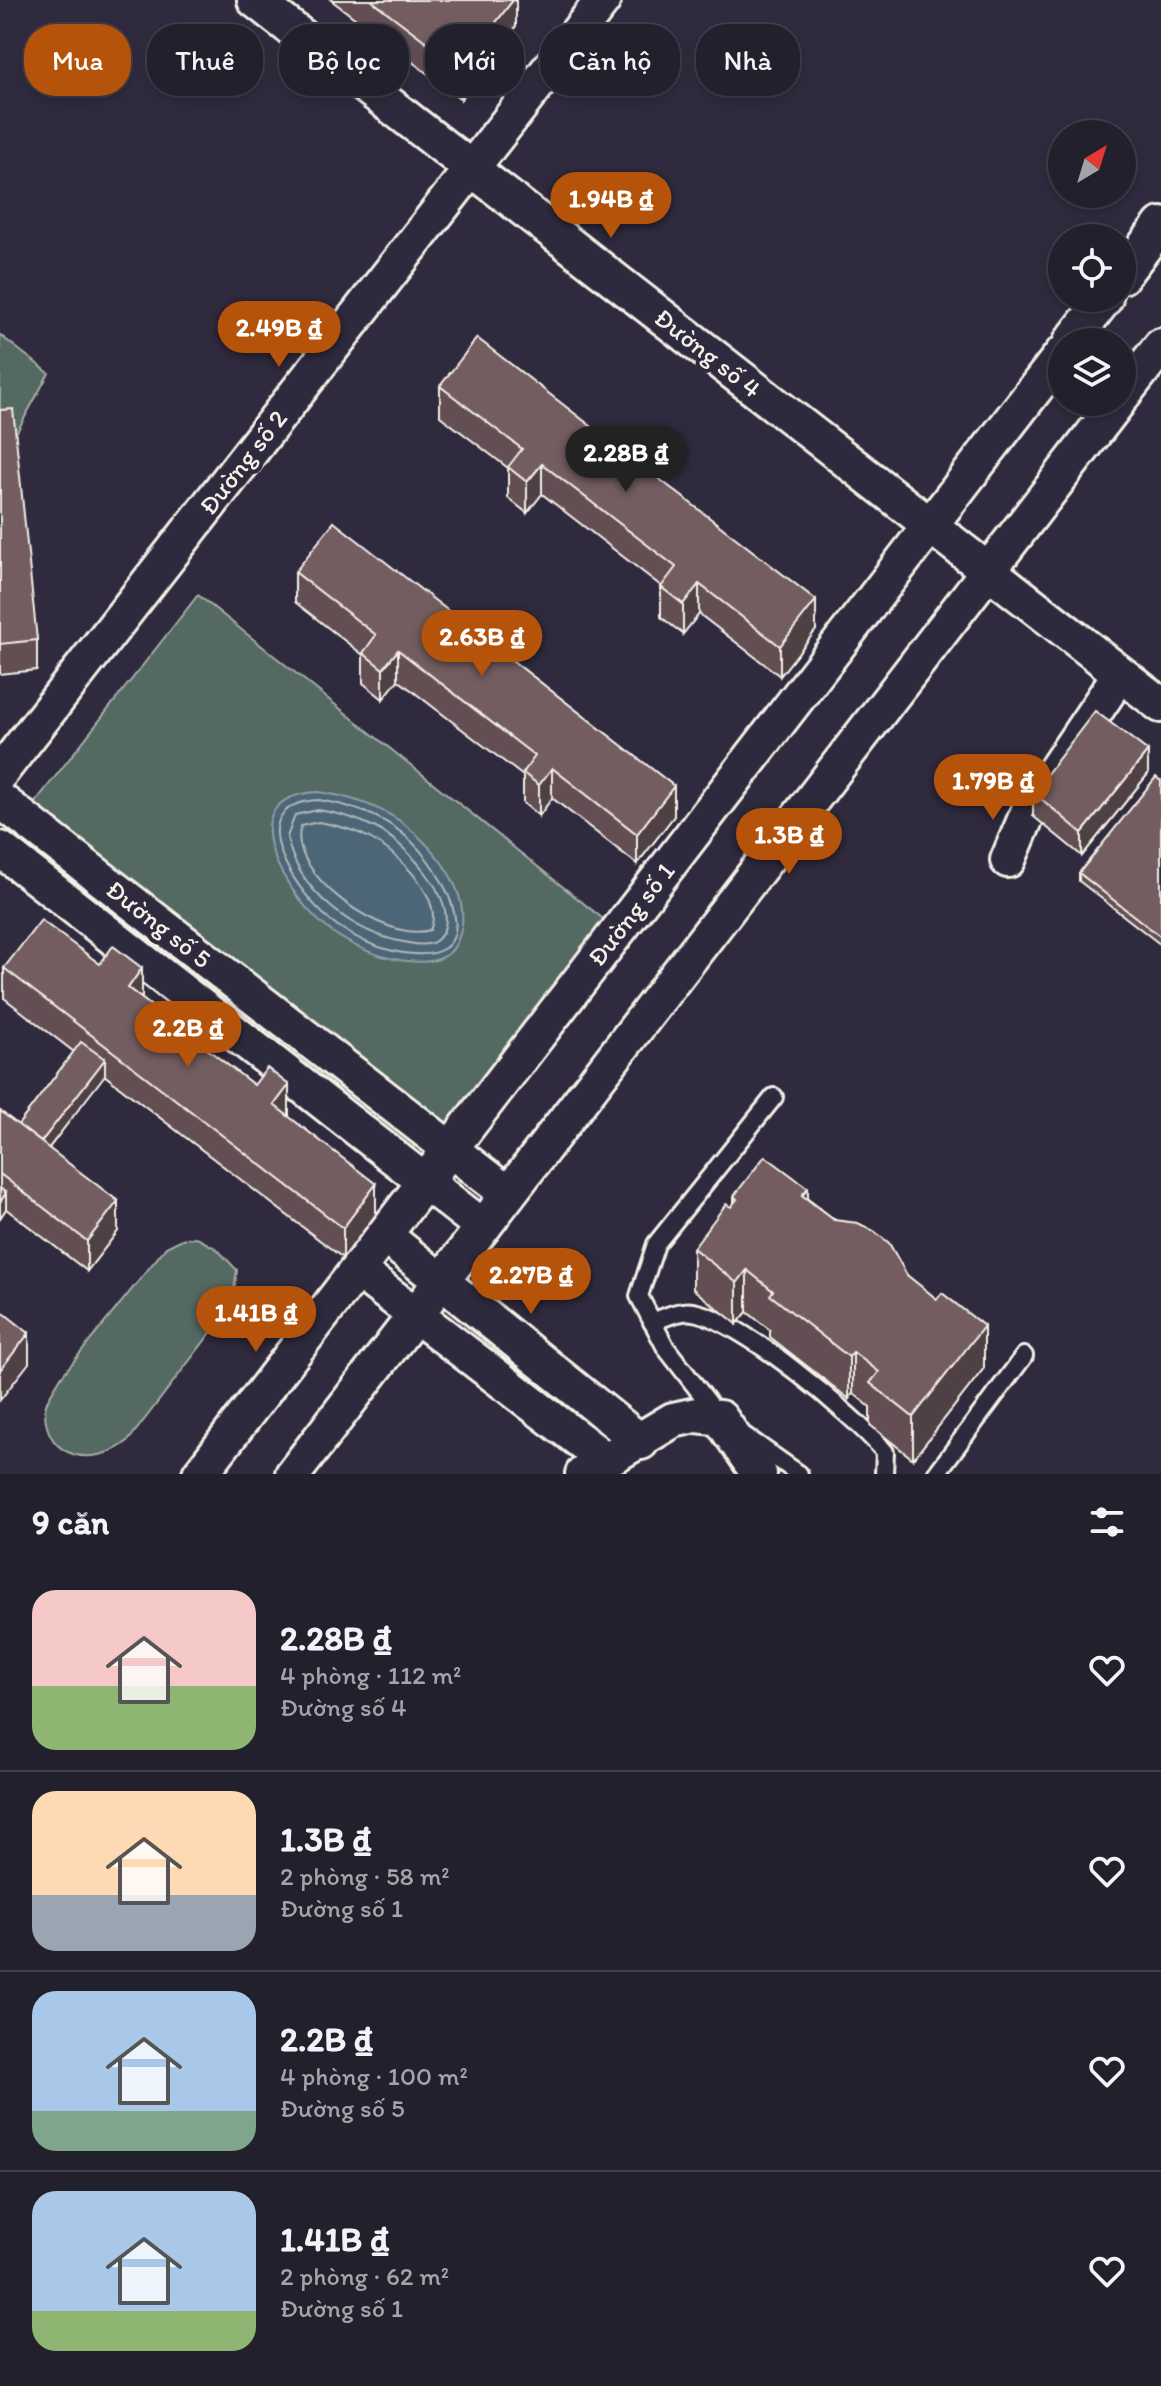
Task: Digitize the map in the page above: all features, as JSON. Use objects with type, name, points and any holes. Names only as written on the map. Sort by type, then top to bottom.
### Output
[{"type":"street","name":"Đường số 4","points":[[255,0],[1161,705]]},
{"type":"street","name":"Đường số 2","points":[[0,773],[603,0]]},
{"type":"street","points":[[1136,258],[1161,225]]},
{"type":"street","points":[[1082,328],[1094,312]]},
{"type":"street","points":[[1136,378],[1161,346]]},
{"type":"street","name":"Đường số 1","points":[[200,1474],[1048,372]]},
{"type":"street","points":[[293,1474],[1107,416]]},
{"type":"street","points":[[1008,860],[1030,808],[1120,674]]},
{"type":"street","name":"Đường số 5","points":[[0,800],[508,1194]]},
{"type":"street","name":"Đường số 5","points":[[0,849],[483,1227]]},
{"type":"street","points":[[384,1235],[641,1442]]},
{"type":"street","points":[[357,1270],[595,1467],[673,1420],[696,1415],[720,1418],[759,1474]]},
{"type":"lane","points":[[774,1097],[656,1244],[639,1296],[652,1322],[720,1418],[799,1474]]},
{"type":"lane","points":[[652,1322],[690,1311],[720,1321],[747,1336],[866,1429],[885,1452],[884,1474]]},
{"type":"lane","points":[[936,1474],[1024,1356]]},
{"type":"green space","points":[[0,335],[49,373],[13,439],[0,440]]},
{"type":"green space","points":[[198,595],[622,934],[457,1134],[33,805]]},
{"type":"green space","points":[[22,832],[420,1145],[410,1148],[21,844],[18,837]]},
{"type":"green space","points":[[197,1238],[217,1249],[237,1270],[232,1305],[128,1441],[101,1455],[74,1454],[63,1449],[53,1440],[45,1411],[61,1377],[166,1247],[182,1239]]},
{"type":"water","points":[[319,792],[355,800],[389,814],[433,851],[452,879],[462,910],[462,926],[457,942],[447,955],[432,961],[416,962],[355,946],[332,932],[298,897],[283,875],[273,852],[269,830],[274,811],[290,798]]},
{"type":"building","points":[[371,0],[513,0],[495,24],[425,24],[425,41],[409,29],[409,24],[403,24]]},
{"type":"building","points":[[477,338],[816,600],[780,646],[699,584],[683,604],[661,587],[676,567],[542,464],[527,482],[508,467],[522,449],[440,386]]},
{"type":"building","points":[[13,409],[37,640],[0,644],[0,410]]},
{"type":"building","points":[[334,522],[674,786],[637,834],[552,768],[539,785],[523,773],[535,756],[398,650],[383,669],[363,653],[376,635],[295,572]]},
{"type":"building","points":[[1095,711],[1148,751],[1082,833],[1033,792]]},
{"type":"building","points":[[1156,777],[1161,781],[1161,937],[1079,873]]},
{"type":"building","points":[[41,920],[100,964],[113,946],[142,968],[128,988],[254,1085],[267,1068],[289,1085],[274,1105],[376,1184],[343,1228],[4,968]]},
{"type":"building","points":[[81,1042],[105,1059],[41,1142],[18,1125]]},
{"type":"building","points":[[0,1111],[118,1201],[87,1241],[0,1174]]},
{"type":"building","points":[[765,1156],[808,1188],[802,1195],[834,1220],[858,1223],[874,1231],[889,1243],[907,1275],[937,1299],[942,1293],[984,1326],[913,1417],[870,1383],[879,1372],[853,1352],[849,1357],[770,1295],[773,1291],[747,1270],[737,1283],[693,1248],[726,1204],[731,1207],[737,1199],[734,1196]]},
{"type":"building","points":[[0,1188],[6,1193],[0,1202]]},
{"type":"building","points":[[0,1310],[29,1333],[0,1370]]}]
